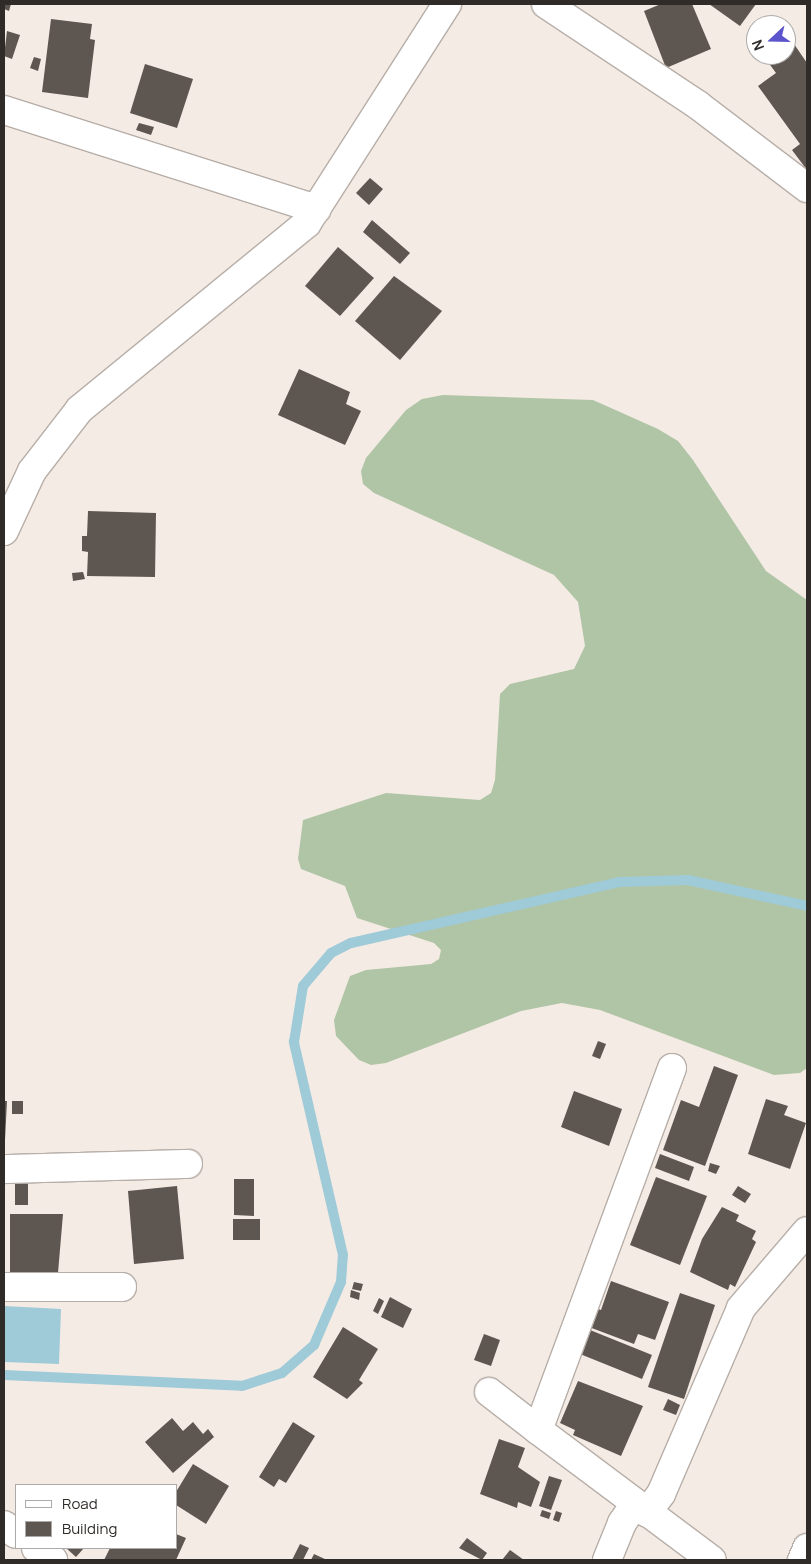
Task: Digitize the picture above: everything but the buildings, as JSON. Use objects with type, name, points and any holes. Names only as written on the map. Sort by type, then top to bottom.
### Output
[{"type":"street","points":[[4,531],[32,472],[80,409],[284,246],[318,209],[447,4]]},
{"type":"street","points":[[546,4],[698,105],[807,188]]},
{"type":"street","points":[[4,110],[318,209]]},
{"type":"street","points":[[538,1430],[672,1068]]},
{"type":"street","points":[[4,1170],[188,1164]]},
{"type":"street","points":[[607,1560],[622,1523],[661,1494],[741,1308],[807,1231]]},
{"type":"street","points":[[4,1287],[122,1287]]},
{"type":"street","points":[[489,1392],[641,1509],[712,1560]]},
{"type":"street","points":[[4,1525],[15,1533]]},
{"type":"street","points":[[802,1560],[807,1548]]},
{"type":"street","points":[[37,1549],[53,1560]]},
{"type":"green space","points":[[443,395],[593,400],[658,429],[678,441],[693,460],[766,571],[807,600],[807,1068],[800,1073],[774,1075],[600,1010],[562,1003],[521,1011],[386,1063],[371,1065],[359,1060],[336,1036],[334,1020],[350,976],[366,970],[431,964],[439,959],[441,950],[434,943],[357,918],[345,886],[301,869],[298,859],[303,820],[386,793],[480,800],[491,793],[495,780],[500,694],[510,684],[574,669],[585,646],[578,602],[554,575],[374,493],[363,484],[361,471],[366,458],[406,410],[422,399]]},
{"type":"water","points":[[4,1306],[61,1309],[59,1364],[4,1362]]},
{"type":"waterway","points":[[4,1375],[242,1386],[282,1373],[314,1345],[341,1282],[343,1255],[294,1042],[303,986],[331,953],[351,943],[620,882],[688,880],[807,906]]}]
